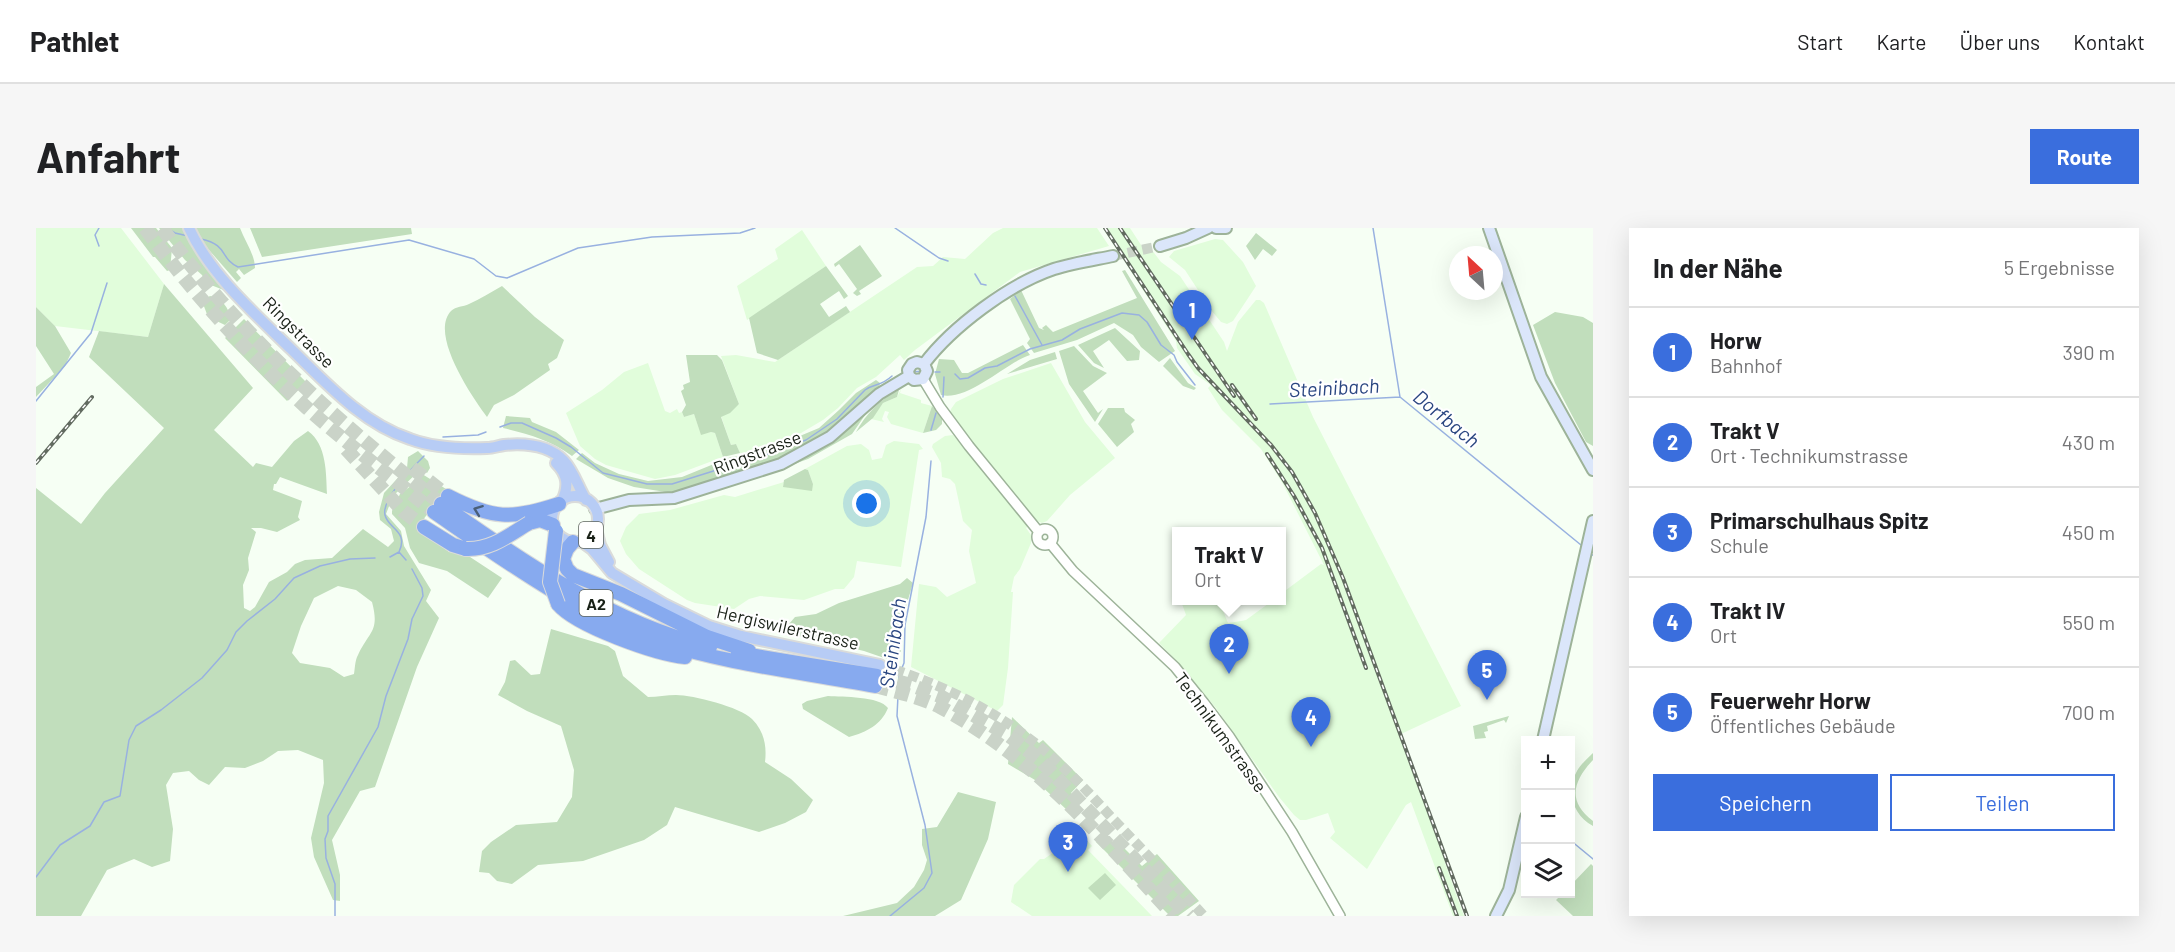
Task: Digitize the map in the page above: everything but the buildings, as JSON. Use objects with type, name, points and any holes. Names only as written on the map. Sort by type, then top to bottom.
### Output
[{"type":"highway","points":[[441,504],[480,512],[511,515],[539,510],[561,502]]},
{"type":"highway","name":"A2","points":[[441,504],[538,570],[598,604],[639,623],[697,643],[736,653],[878,675]]},
{"type":"highway","name":"A2","points":[[441,504],[534,579],[590,611],[658,641],[726,660],[878,675]]},
{"type":"highway","points":[[424,527],[453,545],[466,549],[492,545],[535,520],[545,521],[554,528],[550,582],[558,604],[568,614],[649,649],[680,656],[726,660]]},
{"type":"highway","points":[[577,542],[563,557],[567,569],[578,578],[621,594],[707,637],[771,658]]},
{"type":"main road","points":[[1160,246],[1208,228]]},
{"type":"main road","points":[[1216,228],[1226,228]]},
{"type":"main road","points":[[1489,228],[1541,377],[1593,470]]},
{"type":"main road","name":"Ringstrasse","points":[[190,229],[197,244],[220,275],[264,322],[363,414],[393,432],[423,443],[490,448],[501,452],[539,450]]},
{"type":"main road","points":[[924,364],[951,334],[1024,281],[1055,269],[1113,256]]},
{"type":"main road","points":[[917,362],[924,364],[926,373],[923,379],[916,381],[909,376],[908,370],[912,364],[917,362]]},
{"type":"main road","name":"Ringstrasse","points":[[595,509],[629,500],[674,498],[781,464],[815,447],[844,426],[879,394],[909,376]]},
{"type":"main road","name":"4","points":[[539,450],[552,452],[564,461],[586,500],[595,509],[598,518],[596,529],[590,537],[577,542],[561,537],[554,528],[554,512],[561,502],[567,484],[564,473],[553,460],[539,450]]},
{"type":"main road","name":"4","points":[[561,502],[573,497],[586,500]]},
{"type":"main road","points":[[1544,736],[1593,521]]},
{"type":"main road","name":"Hergiswilerstrasse","points":[[596,529],[605,555],[627,582]]},
{"type":"main road","name":"Hergiswilerstrasse","points":[[577,542],[592,549],[607,568],[627,582],[664,604],[722,630],[878,675]]},
{"type":"main road","points":[[1499,911],[1509,890],[1521,838]]},
{"type":"street","name":"Technikumstrasse","points":[[923,379],[940,407],[969,446],[1039,532],[1038,542],[1045,545],[1050,543],[1054,552],[1174,667],[1204,703],[1229,736],[1292,832],[1340,916]]},
{"type":"shaded area","points":[[36,228],[121,228],[164,284],[148,337],[55,326],[36,307]]},
{"type":"shaded area","points":[[131,228],[156,228],[172,248],[170,270],[167,271],[153,257]]},
{"type":"shaded area","points":[[159,228],[184,228],[192,246],[226,291],[206,283],[202,275],[185,260]]},
{"type":"shaded area","points":[[195,228],[240,228],[252,253],[255,268],[244,275],[239,269],[236,272],[241,278],[237,282],[202,242]]},
{"type":"shaded area","points":[[250,228],[411,228],[412,234],[262,257]]},
{"type":"shaded area","points":[[1003,228],[1097,228],[1109,246],[1020,272],[904,360],[900,355],[876,377],[857,388],[823,420],[801,433],[754,452],[740,453],[736,444],[731,445],[721,416],[739,404],[721,356],[736,355],[775,362],[917,267],[933,266],[943,257],[965,259],[993,233]]},
{"type":"shaded area","points":[[1103,228],[1130,228],[1143,248],[1148,245],[1161,262],[1180,276],[1224,342],[1227,351],[1238,322],[1256,300],[1264,303],[1313,417],[1461,706],[1401,734],[1446,855],[1445,863],[1464,916],[1453,916],[1411,802],[1406,805],[1367,869],[1330,838],[1335,832],[1328,813],[1306,820],[1300,820],[1294,815],[1216,708],[1159,643],[1186,615],[1182,605],[1221,605],[1228,623],[1246,620],[1267,605],[1286,605],[1286,590],[1321,564],[1324,565],[1283,484],[1261,449],[1222,410],[1208,388],[1211,385],[1195,374],[1177,348],[1176,341]]},
{"type":"shaded area","points":[[802,230],[826,266],[747,320],[737,286],[778,259],[775,249]]},
{"type":"shaded area","points":[[1256,233],[1277,250],[1272,256],[1263,249],[1255,260],[1246,246]]},
{"type":"shaded area","points":[[1215,239],[1223,240],[1243,262],[1256,286],[1233,321],[1227,324],[1221,322],[1211,310],[1185,270],[1169,257],[1174,251]]},
{"type":"shaded area","points":[[860,245],[882,276],[859,291],[861,294],[857,296],[853,293],[857,289],[839,264],[835,267],[834,264]]},
{"type":"shaded area","points":[[826,266],[848,296],[844,299],[839,291],[820,304],[829,317],[846,306],[850,312],[778,360],[757,353],[749,318]]},
{"type":"shaded area","points":[[1125,270],[1175,351],[1159,362],[1141,347],[1133,335],[1114,323],[1077,340],[1034,353],[1027,343],[1030,339],[1010,299],[1021,290],[1039,328],[1044,330],[1042,328],[1046,325],[1053,332],[1137,298],[1122,271]]},
{"type":"shaded area","points":[[164,284],[253,388],[214,430],[253,467],[256,463],[272,467],[294,441],[308,431],[319,444],[322,452],[326,469],[327,494],[280,477],[274,484],[273,490],[302,501],[298,517],[300,520],[277,532],[251,528],[256,532],[248,558],[249,570],[243,585],[244,608],[250,611],[255,607],[269,582],[287,572],[295,564],[305,560],[332,558],[363,529],[388,547],[394,541],[391,529],[380,520],[379,512],[384,493],[407,468],[408,457],[418,451],[428,461],[430,468],[427,473],[421,469],[393,496],[386,514],[401,531],[404,546],[431,590],[426,601],[439,618],[417,667],[375,787],[360,791],[332,840],[340,875],[340,901],[333,900],[314,857],[311,838],[324,783],[323,760],[298,750],[278,751],[263,761],[245,768],[225,767],[209,785],[189,771],[173,773],[166,785],[173,829],[170,861],[152,867],[134,859],[107,870],[81,916],[36,916],[36,488],[81,524],[105,493],[164,428],[89,357],[99,331],[148,337]],"holes":[[[338,586],[356,590],[372,602],[375,620],[372,631],[357,657],[354,674],[344,677],[330,668],[300,663],[292,653],[314,598]]]},
{"type":"shaded area","points":[[502,286],[564,340],[557,358],[548,364],[550,370],[514,395],[494,405],[487,417],[455,365],[445,334],[446,321],[453,309],[467,305]]},
{"type":"shaded area","points":[[210,296],[222,301],[226,307],[231,319],[225,325],[208,317],[202,301]]},
{"type":"shaded area","points":[[36,307],[55,326],[71,353],[65,366],[36,397],[36,387],[54,374],[36,346]]},
{"type":"shaded area","points":[[1555,312],[1583,317],[1593,323],[1593,446],[1586,442],[1555,383],[1533,325]]},
{"type":"shaded area","points":[[244,319],[306,382],[287,401],[225,338]]},
{"type":"shaded area","points":[[1115,328],[1140,351],[1139,360],[1127,361],[1109,340],[1093,351],[1104,368],[1094,363],[1078,345]]},
{"type":"shaded area","points":[[1023,345],[1030,355],[975,387],[952,395],[941,395],[935,374],[939,359],[954,360],[962,373],[968,373]]},
{"type":"shaded area","points":[[1074,346],[1093,366],[1107,373],[1083,391],[1098,413],[1103,409],[1095,422],[1069,384],[1059,351]]},
{"type":"shaded area","points":[[1055,352],[1057,359],[1007,374],[1030,360]]},
{"type":"shaded area","points":[[686,355],[717,355],[722,360],[739,404],[730,413],[721,417],[731,445],[736,444],[740,453],[723,457],[715,433],[701,435],[694,414],[684,417],[682,412],[686,405],[681,391],[684,389],[683,385],[690,382]]},
{"type":"shaded area","points":[[1170,358],[1188,383],[1196,388],[1194,390],[1183,386],[1163,366]]},
{"type":"shaded area","points":[[648,363],[665,411],[670,413],[677,409],[684,417],[694,414],[701,434],[715,433],[723,457],[675,475],[655,479],[606,465],[580,446],[566,413],[602,390],[624,372]]},
{"type":"shaded area","points":[[1051,363],[1085,422],[1115,458],[1070,495],[1047,521],[1042,523],[1035,520],[1026,528],[1031,535],[1031,543],[1014,577],[1011,592],[1013,592],[1008,668],[1003,705],[997,711],[911,667],[919,584],[936,587],[947,597],[976,583],[969,551],[972,530],[963,521],[955,484],[950,479],[942,477],[941,463],[932,447],[945,436],[953,435],[980,466],[986,460],[950,413],[951,409],[956,402],[1003,379]]},
{"type":"shaded area","points":[[876,380],[880,383],[879,388],[851,415],[812,444],[775,461],[672,493],[634,487],[608,478],[576,459],[582,453],[595,463],[619,474],[648,481],[682,477],[731,457],[754,455],[819,428],[856,393]]},
{"type":"shaded area","points":[[901,389],[900,393],[932,406],[923,433],[891,424],[887,417],[889,412],[885,411],[882,419],[884,422],[871,419],[883,403],[897,397]]},
{"type":"shaded area","points":[[899,390],[897,397],[883,403],[873,418],[856,432],[874,408]]},
{"type":"shaded area","points":[[883,397],[870,408],[852,434],[808,459],[750,480],[761,476]]},
{"type":"shaded area","points":[[932,406],[942,418],[942,424],[936,430],[923,433]]},
{"type":"shaded area","points":[[1108,408],[1124,408],[1125,412],[1135,420],[1131,424],[1134,432],[1117,447],[1098,424]]},
{"type":"shaded area","points":[[506,416],[530,418],[532,422],[556,432],[579,450],[572,456],[539,438],[503,428]]},
{"type":"shaded area","points":[[894,441],[919,444],[923,449],[919,450],[901,567],[857,561],[854,577],[844,589],[835,589],[804,600],[760,596],[749,599],[734,609],[695,603],[639,569],[626,554],[620,541],[626,527],[639,514],[670,510],[724,495],[735,497],[784,482],[783,486],[813,484],[808,470],[805,469],[847,446],[861,444],[869,450],[872,460],[882,458],[886,445]]},
{"type":"shaded area","points":[[805,469],[808,470],[813,484],[812,491],[783,487],[784,480]]},
{"type":"shaded area","points":[[419,472],[446,489],[417,528],[449,552],[467,555],[502,578],[488,598],[447,571],[419,563],[410,548],[405,528],[392,514],[392,511],[400,494],[412,485]]},
{"type":"shaded area","points":[[907,578],[913,583],[900,627],[901,651],[893,661],[864,651],[790,634],[789,624],[795,617],[816,614],[839,603],[900,584]]},
{"type":"shaded area","points":[[551,629],[608,646],[615,651],[623,676],[648,697],[676,695],[693,697],[727,706],[752,719],[762,734],[766,750],[765,762],[791,779],[813,800],[806,812],[785,823],[759,832],[675,807],[667,825],[644,840],[583,861],[538,865],[512,884],[497,881],[489,873],[479,872],[482,851],[491,842],[516,825],[557,822],[572,797],[574,770],[561,726],[498,695],[505,682],[510,661],[515,660],[531,675],[540,674]]},
{"type":"shaded area","points":[[828,696],[869,699],[888,708],[873,727],[849,737],[803,709],[802,704],[807,701]]},
{"type":"shaded area","points":[[1509,716],[1506,723],[1504,720],[1487,726],[1488,731],[1484,732],[1486,738],[1475,739],[1473,726]]},
{"type":"shaded area","points":[[1012,717],[1039,743],[1043,740],[1083,780],[1071,793],[1078,801],[1068,811],[1035,780],[1008,764]]},
{"type":"shaded area","points":[[1593,753],[1593,760],[1581,775],[1576,798],[1584,813],[1593,821],[1593,826],[1580,816],[1575,807],[1575,775]]},
{"type":"shaded area","points":[[958,792],[996,802],[988,839],[961,900],[935,916],[843,916],[897,903],[914,887],[927,860],[922,845],[922,829],[937,827]]},
{"type":"shaded area","points":[[1074,826],[1092,846],[1088,850],[1152,916],[1032,916],[1011,902],[1014,885],[1040,859],[1044,859],[1057,850],[1063,844],[1059,840]]},
{"type":"shaded area","points":[[1105,834],[1117,847],[1120,844],[1142,866],[1157,854],[1199,901],[1178,916],[1170,916],[1096,842]]},
{"type":"shaded area","points":[[1591,864],[1593,866],[1593,916],[1573,916],[1556,900],[1575,898],[1575,881]]},
{"type":"shaded area","points":[[1105,873],[1116,885],[1100,900],[1088,888]]},
{"type":"waterway","points":[[99,228],[95,235],[99,246]]},
{"type":"waterway","points":[[167,228],[175,233],[188,236]]},
{"type":"waterway","points":[[201,239],[220,248],[228,260],[238,267],[409,240],[474,259],[496,276],[507,278],[578,248],[652,237],[740,233],[755,228]]},
{"type":"waterway","points":[[895,228],[939,258],[948,261]]},
{"type":"waterway","name":"Dorfbach","points":[[1373,228],[1400,397],[1581,545]]},
{"type":"waterway","points":[[975,274],[981,284],[986,285]]},
{"type":"waterway","points":[[36,401],[91,333],[107,283]]},
{"type":"waterway","points":[[1015,296],[1042,345]]},
{"type":"waterway","name":"Steinibach","points":[[955,374],[960,379],[968,378],[985,368],[997,366],[1030,349],[1062,340],[1080,329],[1122,313],[1139,315],[1147,322],[1161,345],[1174,355],[1195,385]]},
{"type":"waterway","points":[[914,372],[921,371]]},
{"type":"waterway","points":[[935,372],[940,372]]},
{"type":"waterway","points":[[500,427],[511,423],[522,423],[556,438],[603,473],[647,484],[672,484],[723,468],[727,463],[733,466],[806,440],[837,419],[865,390],[892,376]]},
{"type":"waterway","name":"Steinibach","points":[[943,397],[944,377]]},
{"type":"waterway","name":"Steinibach","points":[[1270,404],[1400,397]]},
{"type":"waterway","name":"Steinibach","points":[[931,430],[936,413]]},
{"type":"waterway","points":[[443,437],[478,435],[486,432]]},
{"type":"waterway","points":[[390,557],[399,552],[401,539],[387,520],[385,508],[393,492],[424,456]]},
{"type":"waterway","name":"Steinibach","points":[[890,916],[924,888],[932,873],[925,825],[897,716],[899,675],[904,663],[905,625],[926,517],[931,461]]},
{"type":"waterway","points":[[399,552],[406,560]]},
{"type":"waterway","points":[[36,877],[60,845],[90,826],[104,802],[120,796],[129,740],[136,726],[202,678],[227,650],[236,632],[247,621],[275,599],[294,578],[320,566],[350,559],[375,558]]},
{"type":"waterway","points":[[335,916],[335,884],[326,858],[325,839],[328,831],[328,816],[378,727],[386,696],[408,639],[412,619],[423,596],[422,588],[412,569]]},
{"type":"waterway","points":[[1575,844],[1593,859]]},
{"type":"tunnel","points":[[145,228],[202,299],[285,387],[338,435],[434,512]]},
{"type":"tunnel","points":[[162,228],[233,315],[272,355],[343,423],[441,504]]},
{"type":"tunnel","points":[[1113,256],[1160,246]]},
{"type":"tunnel","points":[[346,449],[403,511],[424,527]]},
{"type":"tunnel","points":[[412,468],[448,496]]},
{"type":"tunnel","points":[[880,665],[924,680],[967,700],[1027,737],[1080,784],[1204,916]]},
{"type":"tunnel","points":[[877,676],[911,685],[942,697],[1008,735],[1039,759],[1189,916]]},
{"type":"tunnel","points":[[875,686],[940,707],[974,727],[1006,750],[1066,801],[1174,916]]},
{"type":"railway","points":[[1105,228],[1198,368],[1271,445],[1292,472],[1315,513],[1343,578],[1467,916]]},
{"type":"railway","points":[[1120,228],[1234,396]]},
{"type":"railway","points":[[1232,385],[1256,419]]},
{"type":"railway","points":[[36,463],[92,397]]},
{"type":"railway","points":[[1267,454],[1294,496],[1322,548],[1366,668]]},
{"type":"railway","points":[[1439,868],[1457,916]]},
{"type":"place","name":"Horw","points":[[1192,340]]},
{"type":"place","name":"Trakt V","points":[[1229,674]]},
{"type":"place","name":"Feuerwehr Horw","points":[[1487,700]]},
{"type":"place","name":"Trakt IV","points":[[1311,747]]},
{"type":"place","name":"Primarschulhaus Spitz","points":[[1068,872]]}]
